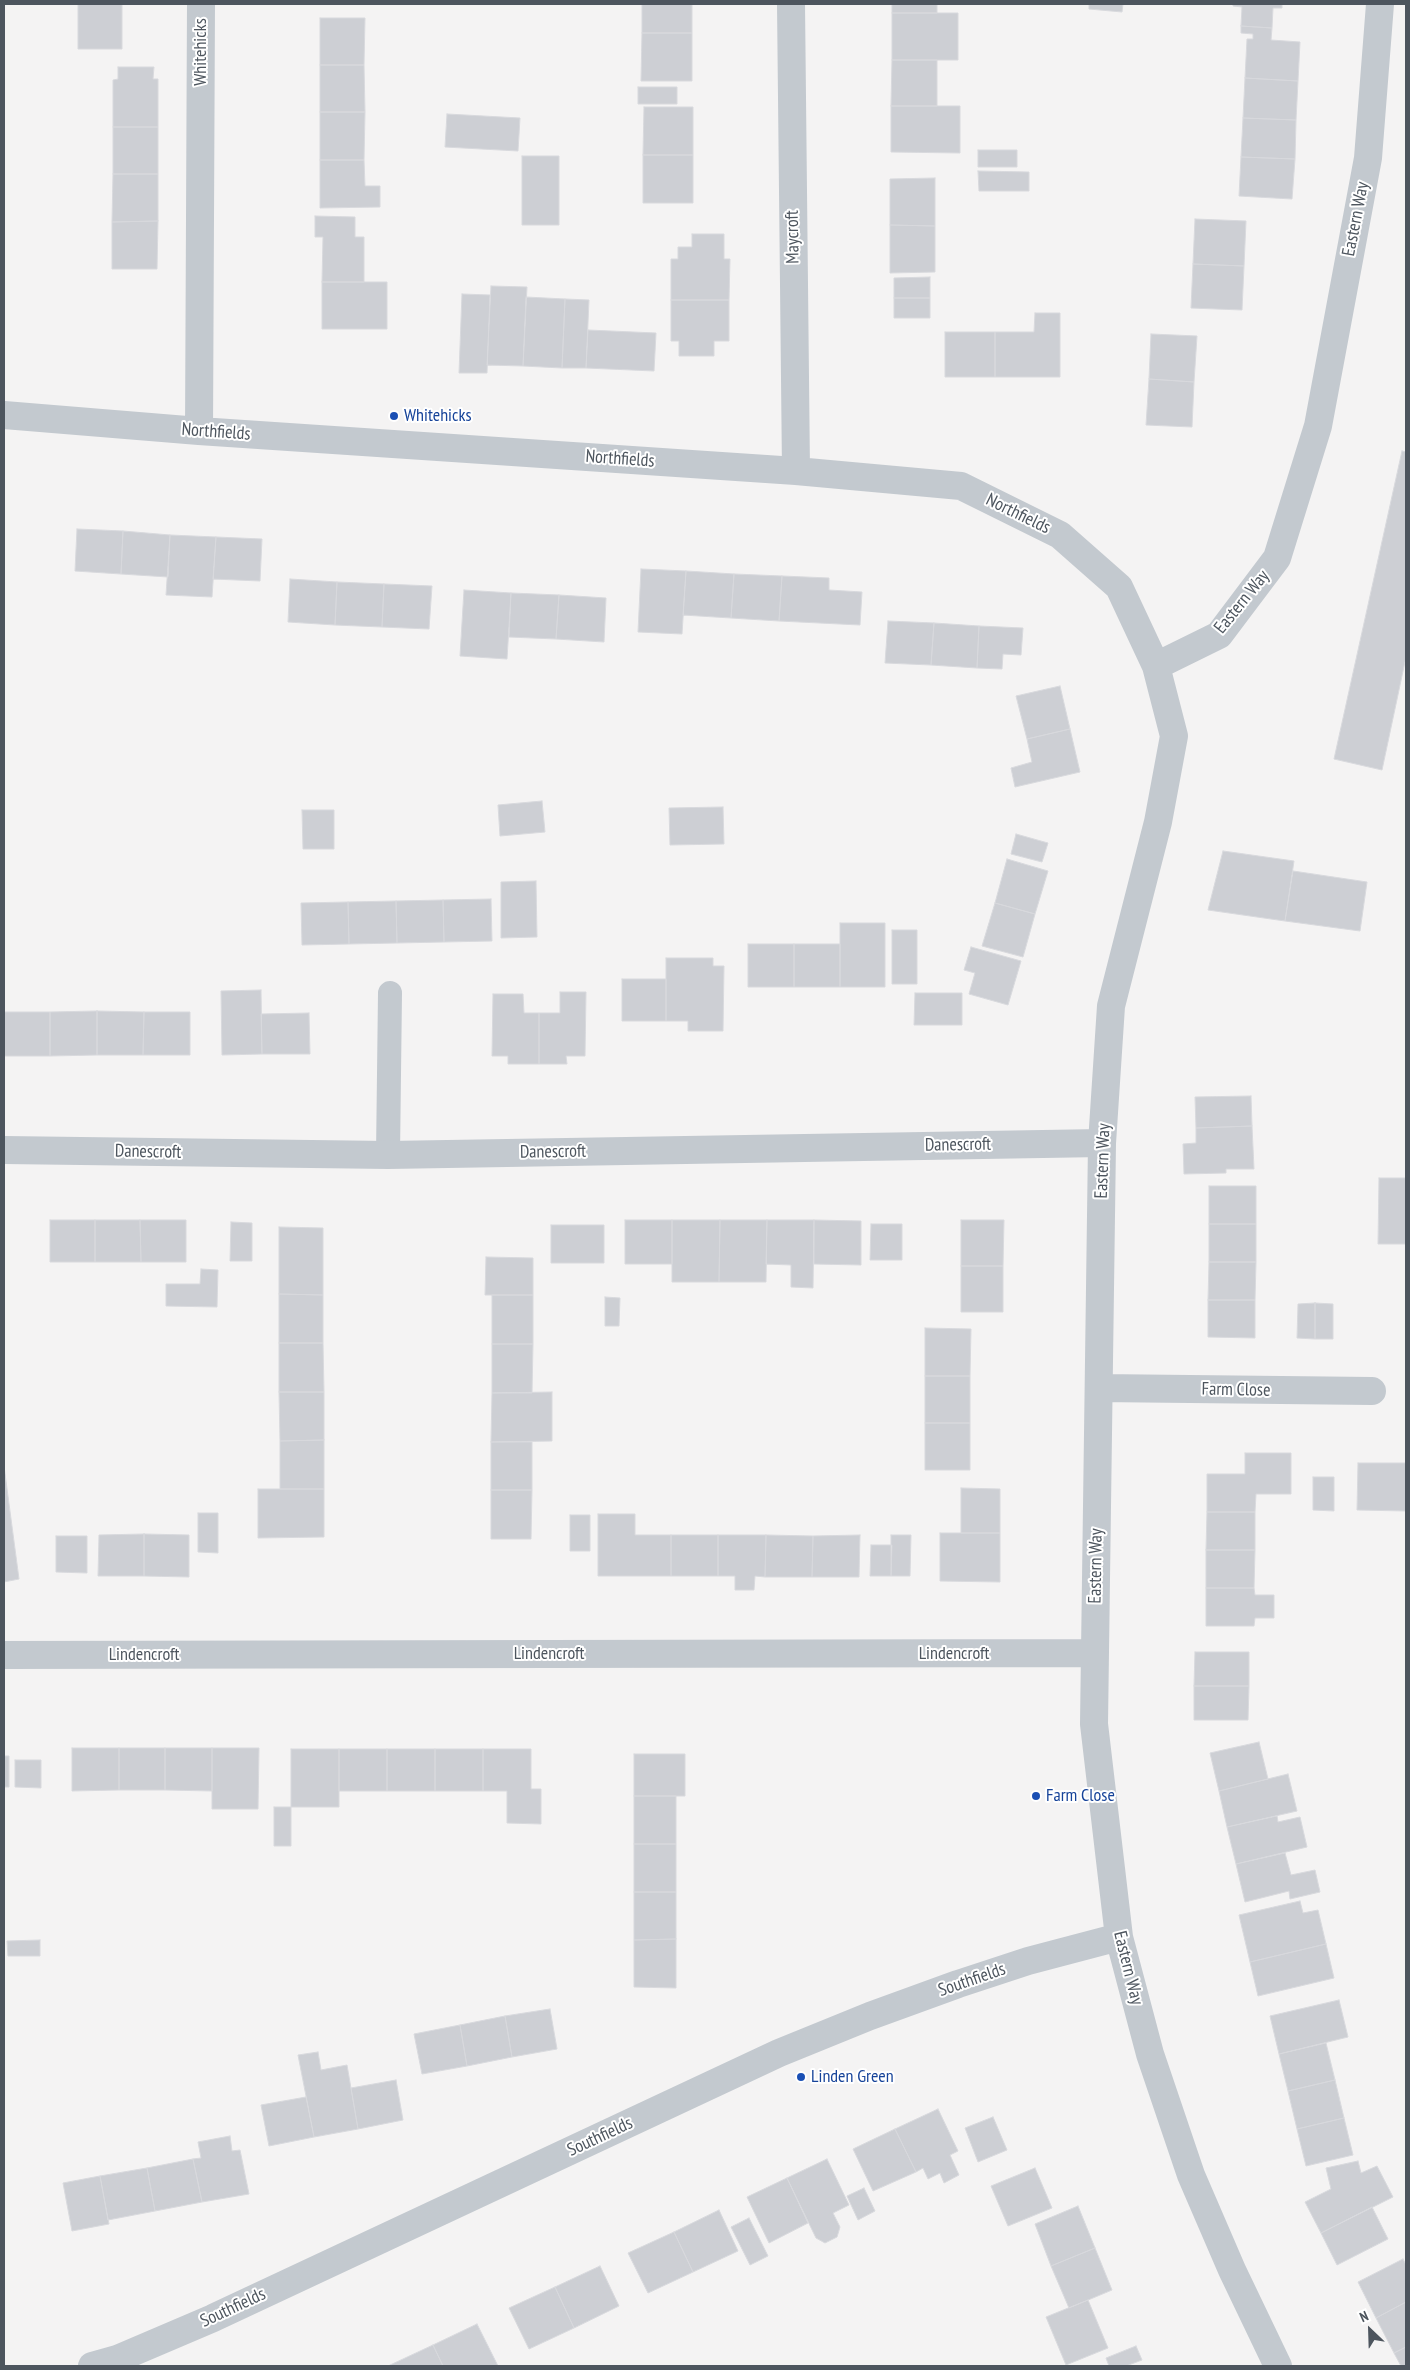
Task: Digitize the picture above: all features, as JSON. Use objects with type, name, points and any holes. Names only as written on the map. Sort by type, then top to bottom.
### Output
[{"type":"street","name":"Whitehicks","points":[[199,431],[201,4]]},
{"type":"street","name":"Maycroft","points":[[791,4],[796,471]]},
{"type":"street","name":"Eastern Way","points":[[1278,2366],[1232,2270],[1191,2175],[1150,2054],[1119,1937],[1094,1724],[1102,1143],[1110,1006],[1158,822],[1174,736],[1156,666],[1219,635],[1277,558],[1318,426],[1364,177],[1380,4]]},
{"type":"street","name":"Northfields","points":[[4,415],[199,431],[796,471],[961,486],[1060,535],[1119,587],[1156,666]]},
{"type":"street","name":"Danescroft","points":[[4,1150],[388,1155],[1102,1143]]},
{"type":"street","name":"Farm Close","points":[[1099,1388],[1372,1391]]},
{"type":"street","name":"Lindencroft","points":[[4,1655],[1094,1653]]},
{"type":"street","name":"Southfields","points":[[92,2366],[117,2359],[213,2318],[779,2053],[870,2016],[958,1984],[1028,1961],[1119,1937]]},
{"type":"lane","points":[[388,1155],[390,993]]},
{"type":"building","points":[[78,4],[122,4],[122,49],[78,49]]},
{"type":"building","points":[[642,4],[692,4],[692,33],[642,33]]},
{"type":"building","points":[[892,4],[937,4],[937,13],[892,13]]},
{"type":"building","points":[[1089,4],[1123,4],[1122,12],[1089,9]]},
{"type":"building","points":[[1233,4],[1282,4],[1282,8],[1273,8],[1272,28],[1241,26],[1242,7],[1233,6]]},
{"type":"building","points":[[892,13],[958,13],[958,60],[892,60]]},
{"type":"building","points":[[320,18],[365,18],[364,65],[320,65]]},
{"type":"building","points":[[1241,26],[1272,28],[1271,40],[1300,42],[1298,81],[1245,78],[1247,39],[1253,39],[1253,34],[1241,33]]},
{"type":"building","points":[[642,33],[692,33],[692,81],[641,81]]},
{"type":"building","points":[[892,60],[937,60],[937,106],[891,106]]},
{"type":"building","points":[[320,65],[364,65],[365,112],[320,112]]},
{"type":"building","points":[[118,67],[154,67],[153,79],[158,79],[158,127],[113,127],[113,80],[118,79]]},
{"type":"building","points":[[1245,78],[1298,81],[1296,120],[1243,118]]},
{"type":"building","points":[[638,87],[677,87],[677,104],[638,104]]},
{"type":"building","points":[[891,106],[960,106],[960,153],[891,152]]},
{"type":"building","points":[[644,107],[693,107],[693,155],[643,155]]},
{"type":"building","points":[[320,112],[365,112],[364,160],[320,160]]},
{"type":"building","points":[[447,114],[520,118],[518,151],[445,147]]},
{"type":"building","points":[[1243,118],[1296,120],[1295,159],[1241,157]]},
{"type":"building","points":[[113,127],[158,127],[158,174],[113,174]]},
{"type":"building","points":[[978,150],[1017,150],[1017,167],[978,167]]},
{"type":"building","points":[[643,155],[693,155],[693,203],[643,203]]},
{"type":"building","points":[[522,156],[559,156],[559,225],[522,225]]},
{"type":"building","points":[[1241,157],[1295,159],[1292,199],[1239,196]]},
{"type":"building","points":[[320,160],[364,160],[365,186],[380,186],[380,207],[320,208]]},
{"type":"building","points":[[978,171],[1029,172],[1029,191],[979,191]]},
{"type":"building","points":[[113,174],[158,174],[158,221],[112,222]]},
{"type":"building","points":[[935,178],[935,226],[890,225],[890,179]]},
{"type":"building","points":[[315,216],[355,217],[355,237],[364,237],[364,282],[322,282],[323,237],[315,237]]},
{"type":"building","points":[[1195,219],[1246,221],[1244,266],[1193,264]]},
{"type":"building","points":[[158,221],[157,269],[112,269],[112,222]]},
{"type":"building","points":[[890,225],[935,226],[935,272],[890,273]]},
{"type":"building","points":[[692,234],[724,234],[724,259],[730,259],[729,300],[671,300],[671,259],[678,259],[678,247],[692,247]]},
{"type":"building","points":[[1193,264],[1244,266],[1242,310],[1191,308]]},
{"type":"building","points":[[930,277],[930,298],[894,298],[894,278]]},
{"type":"building","points":[[322,282],[387,282],[387,329],[322,329]]},
{"type":"building","points":[[491,286],[527,287],[523,366],[487,365]]},
{"type":"building","points":[[462,294],[490,295],[487,373],[459,373]]},
{"type":"building","points":[[526,297],[565,299],[562,368],[523,366]]},
{"type":"building","points":[[894,298],[930,298],[930,318],[894,318]]},
{"type":"building","points":[[565,299],[589,300],[586,368],[562,368]]},
{"type":"building","points":[[671,300],[729,300],[729,341],[714,341],[714,356],[679,356],[679,341],[671,341]]},
{"type":"building","points":[[1035,313],[1060,313],[1060,377],[995,377],[995,332],[1034,332]]},
{"type":"building","points":[[588,330],[656,333],[654,371],[586,368]]},
{"type":"building","points":[[945,332],[995,332],[995,377],[945,377]]},
{"type":"building","points":[[1151,334],[1197,336],[1194,382],[1149,379]]},
{"type":"building","points":[[1149,379],[1194,382],[1192,427],[1146,425]]},
{"type":"building","points":[[1402,451],[1406,452],[1406,657],[1382,770],[1334,759]]},
{"type":"building","points":[[77,529],[123,531],[121,574],[75,571]]},
{"type":"building","points":[[123,531],[170,535],[168,577],[121,574]]},
{"type":"building","points":[[170,535],[216,537],[212,597],[166,595]]},
{"type":"building","points":[[216,537],[262,539],[260,581],[213,579]]},
{"type":"building","points":[[641,569],[686,571],[682,634],[638,632]]},
{"type":"building","points":[[686,571],[734,574],[731,618],[683,615]]},
{"type":"building","points":[[734,574],[782,576],[779,621],[731,618]]},
{"type":"building","points":[[782,576],[829,578],[829,590],[862,592],[860,625],[779,621]]},
{"type":"building","points":[[290,579],[337,582],[335,625],[288,622]]},
{"type":"building","points":[[337,582],[384,584],[382,627],[335,625]]},
{"type":"building","points":[[384,584],[432,586],[429,629],[382,627]]},
{"type":"building","points":[[464,590],[511,593],[507,659],[460,656]]},
{"type":"building","points":[[511,593],[559,595],[556,639],[509,637]]},
{"type":"building","points":[[559,595],[606,598],[604,642],[556,639]]},
{"type":"building","points":[[888,621],[934,623],[931,665],[885,663]]},
{"type":"building","points":[[934,623],[979,626],[977,668],[931,665]]},
{"type":"building","points":[[979,626],[1023,628],[1021,655],[1003,654],[1002,669],[977,668]]},
{"type":"building","points":[[1060,686],[1070,729],[1027,739],[1016,696]]},
{"type":"building","points":[[1070,729],[1080,772],[1015,787],[1011,768],[1032,762],[1027,739]]},
{"type":"building","points":[[542,801],[545,832],[500,836],[498,805]]},
{"type":"building","points":[[723,807],[724,844],[670,845],[669,808]]},
{"type":"building","points":[[302,810],[334,810],[334,849],[303,849]]},
{"type":"building","points":[[1016,834],[1048,843],[1042,862],[1011,854]]},
{"type":"building","points":[[1223,851],[1294,861],[1285,921],[1208,910]]},
{"type":"building","points":[[1007,859],[1048,871],[1035,914],[995,903]]},
{"type":"building","points":[[1293,871],[1367,882],[1360,931],[1285,921]]},
{"type":"building","points":[[536,881],[537,937],[501,938],[501,882]]},
{"type":"building","points":[[491,899],[492,941],[444,942],[443,900]]},
{"type":"building","points":[[443,900],[444,942],[397,943],[396,901]]},
{"type":"building","points":[[396,901],[397,943],[349,944],[348,902]]},
{"type":"building","points":[[348,902],[349,944],[302,945],[301,903]]},
{"type":"building","points":[[995,903],[1035,914],[1023,957],[982,946]]},
{"type":"building","points":[[840,923],[885,923],[885,987],[840,987]]},
{"type":"building","points":[[892,930],[917,930],[917,984],[892,984]]},
{"type":"building","points":[[748,944],[794,944],[794,987],[748,987]]},
{"type":"building","points":[[794,944],[840,944],[840,987],[794,987]]},
{"type":"building","points":[[971,947],[1021,961],[1008,1005],[969,994],[975,973],[964,970]]},
{"type":"building","points":[[666,958],[713,958],[713,966],[724,966],[723,1031],[688,1031],[688,1021],[666,1021]]},
{"type":"building","points":[[622,979],[666,979],[666,1021],[622,1021]]},
{"type":"building","points":[[261,990],[262,1054],[222,1055],[221,991]]},
{"type":"building","points":[[560,992],[586,992],[585,1056],[566,1056],[567,1064],[539,1064],[539,1013],[560,1013]]},
{"type":"building","points":[[915,993],[962,993],[962,1025],[914,1025]]},
{"type":"building","points":[[493,994],[523,994],[524,1013],[539,1013],[539,1064],[508,1064],[508,1056],[492,1056]]},
{"type":"building","points":[[97,1011],[97,1055],[50,1056],[50,1012]]},
{"type":"building","points":[[97,1011],[144,1012],[143,1055],[97,1055]]},
{"type":"building","points":[[4,1012],[50,1012],[50,1056],[4,1056]]},
{"type":"building","points":[[144,1012],[190,1012],[190,1055],[143,1055]]},
{"type":"building","points":[[309,1013],[310,1054],[262,1054],[261,1014]]},
{"type":"building","points":[[1251,1096],[1252,1126],[1196,1128],[1195,1097]]},
{"type":"building","points":[[1252,1126],[1254,1169],[1226,1169],[1226,1173],[1184,1174],[1183,1144],[1196,1143],[1196,1128]]},
{"type":"building","points":[[1379,1178],[1406,1178],[1406,1244],[1378,1244]]},
{"type":"building","points":[[1209,1186],[1256,1186],[1256,1224],[1209,1224]]},
{"type":"building","points":[[50,1220],[95,1220],[95,1262],[50,1262]]},
{"type":"building","points":[[95,1220],[140,1220],[141,1262],[95,1262]]},
{"type":"building","points":[[140,1220],[186,1220],[186,1262],[141,1262]]},
{"type":"building","points":[[625,1220],[672,1220],[672,1264],[625,1264]]},
{"type":"building","points":[[672,1220],[720,1220],[719,1282],[672,1282]]},
{"type":"building","points":[[720,1220],[767,1220],[766,1282],[719,1282]]},
{"type":"building","points":[[767,1220],[814,1220],[813,1288],[791,1287],[791,1265],[766,1264]]},
{"type":"building","points":[[814,1220],[861,1221],[861,1265],[814,1264]]},
{"type":"building","points":[[961,1220],[1004,1220],[1003,1266],[961,1266]]},
{"type":"building","points":[[231,1222],[252,1223],[252,1261],[230,1261]]},
{"type":"building","points":[[871,1224],[902,1224],[902,1260],[870,1260]]},
{"type":"building","points":[[1209,1224],[1256,1224],[1256,1262],[1209,1262]]},
{"type":"building","points":[[551,1225],[604,1225],[604,1263],[551,1263]]},
{"type":"building","points":[[279,1227],[323,1228],[323,1295],[279,1294]]},
{"type":"building","points":[[486,1257],[533,1258],[533,1295],[485,1295]]},
{"type":"building","points":[[1209,1262],[1256,1262],[1255,1300],[1208,1300]]},
{"type":"building","points":[[961,1266],[1003,1266],[1003,1312],[961,1312]]},
{"type":"building","points":[[201,1269],[218,1270],[217,1307],[166,1306],[166,1284],[200,1284]]},
{"type":"building","points":[[279,1294],[323,1295],[323,1343],[279,1343]]},
{"type":"building","points":[[492,1295],[533,1295],[533,1344],[492,1344]]},
{"type":"building","points":[[605,1297],[620,1298],[619,1326],[605,1326]]},
{"type":"building","points":[[1208,1300],[1255,1300],[1255,1338],[1208,1337]]},
{"type":"building","points":[[1315,1303],[1315,1339],[1297,1338],[1298,1304]]},
{"type":"building","points":[[1315,1303],[1333,1304],[1333,1339],[1315,1339]]},
{"type":"building","points":[[925,1328],[971,1329],[970,1376],[925,1376]]},
{"type":"building","points":[[279,1343],[323,1343],[324,1392],[279,1392]]},
{"type":"building","points":[[492,1344],[533,1344],[532,1393],[492,1393]]},
{"type":"building","points":[[925,1376],[970,1376],[970,1423],[925,1423]]},
{"type":"building","points":[[279,1392],[324,1392],[324,1440],[280,1441]]},
{"type":"building","points":[[552,1392],[552,1441],[491,1442],[492,1393]]},
{"type":"building","points":[[925,1423],[970,1423],[970,1470],[925,1470]]},
{"type":"building","points":[[324,1440],[324,1489],[280,1489],[280,1441]]},
{"type":"building","points":[[491,1442],[532,1442],[532,1490],[491,1490]]},
{"type":"building","points":[[1245,1453],[1291,1453],[1291,1494],[1256,1494],[1255,1512],[1207,1512],[1207,1474],[1245,1474]]},
{"type":"building","points":[[1358,1463],[1406,1463],[1406,1511],[1357,1510]]},
{"type":"building","points":[[4,1466],[19,1579],[4,1582]]},
{"type":"building","points":[[1313,1477],[1334,1477],[1334,1511],[1313,1510]]},
{"type":"building","points":[[961,1488],[1000,1489],[1000,1533],[961,1533]]},
{"type":"building","points":[[258,1489],[324,1489],[324,1537],[258,1538]]},
{"type":"building","points":[[491,1490],[532,1490],[531,1539],[491,1539]]},
{"type":"building","points":[[1207,1512],[1255,1512],[1255,1550],[1206,1550]]},
{"type":"building","points":[[198,1513],[218,1513],[218,1553],[198,1552]]},
{"type":"building","points":[[598,1514],[635,1514],[635,1535],[671,1535],[671,1576],[598,1576]]},
{"type":"building","points":[[570,1515],[590,1515],[590,1551],[570,1551]]},
{"type":"building","points":[[940,1533],[1000,1533],[1000,1582],[940,1581]]},
{"type":"building","points":[[144,1534],[144,1576],[98,1576],[99,1535]]},
{"type":"building","points":[[144,1534],[189,1535],[189,1577],[144,1576]]},
{"type":"building","points":[[671,1535],[718,1535],[718,1576],[671,1576]]},
{"type":"building","points":[[718,1535],[766,1535],[765,1577],[755,1576],[754,1590],[735,1590],[735,1576],[718,1576]]},
{"type":"building","points":[[766,1535],[813,1536],[812,1577],[765,1577]]},
{"type":"building","points":[[860,1535],[859,1577],[812,1577],[813,1536]]},
{"type":"building","points":[[891,1535],[911,1535],[910,1576],[891,1576]]},
{"type":"building","points":[[56,1536],[87,1536],[87,1573],[56,1572]]},
{"type":"building","points":[[871,1545],[892,1545],[891,1576],[870,1576]]},
{"type":"building","points":[[1206,1550],[1255,1550],[1254,1588],[1206,1588]]},
{"type":"building","points":[[1206,1588],[1254,1588],[1255,1595],[1274,1595],[1274,1618],[1255,1618],[1254,1626],[1206,1626]]},
{"type":"building","points":[[1195,1652],[1249,1652],[1249,1686],[1194,1686]]},
{"type":"building","points":[[1194,1686],[1249,1686],[1248,1720],[1194,1720]]},
{"type":"building","points":[[1259,1742],[1268,1779],[1219,1791],[1210,1753]]},
{"type":"building","points":[[72,1748],[119,1748],[119,1790],[72,1791]]},
{"type":"building","points":[[119,1748],[165,1748],[165,1790],[119,1790]]},
{"type":"building","points":[[165,1748],[212,1748],[212,1791],[165,1790]]},
{"type":"building","points":[[212,1748],[259,1748],[258,1809],[212,1809]]},
{"type":"building","points":[[291,1749],[339,1749],[339,1807],[291,1807]]},
{"type":"building","points":[[339,1749],[387,1749],[387,1791],[339,1791]]},
{"type":"building","points":[[387,1749],[435,1749],[435,1791],[387,1791]]},
{"type":"building","points":[[435,1749],[483,1749],[483,1791],[435,1791]]},
{"type":"building","points":[[483,1749],[531,1749],[531,1789],[541,1789],[541,1824],[507,1823],[507,1791],[483,1791]]},
{"type":"building","points":[[634,1754],[685,1754],[685,1796],[634,1796]]},
{"type":"building","points":[[4,1756],[9,1756],[9,1787],[4,1787]]},
{"type":"building","points":[[15,1760],[41,1760],[41,1788],[15,1787]]},
{"type":"building","points":[[1288,1774],[1297,1811],[1227,1827],[1219,1791]]},
{"type":"building","points":[[634,1796],[676,1796],[676,1844],[634,1844]]},
{"type":"building","points":[[274,1807],[291,1807],[291,1846],[274,1846]]},
{"type":"building","points":[[1277,1816],[1278,1822],[1300,1817],[1307,1847],[1236,1864],[1227,1827]]},
{"type":"building","points":[[634,1844],[676,1844],[676,1892],[634,1892]]},
{"type":"building","points":[[1285,1853],[1291,1875],[1315,1870],[1320,1892],[1290,1899],[1289,1891],[1245,1902],[1236,1864]]},
{"type":"building","points":[[634,1892],[676,1892],[676,1939],[634,1940]]},
{"type":"building","points":[[1300,1901],[1303,1913],[1318,1910],[1326,1944],[1250,1962],[1239,1915]]},
{"type":"building","points":[[676,1939],[676,1988],[634,1987],[634,1940]]},
{"type":"building","points":[[40,1940],[40,1956],[8,1956],[7,1941]]},
{"type":"building","points":[[1326,1944],[1334,1978],[1258,1996],[1250,1962]]},
{"type":"building","points":[[1339,2000],[1348,2037],[1279,2054],[1270,2016]]},
{"type":"building","points":[[550,2009],[557,2049],[512,2057],[505,2016]]},
{"type":"building","points":[[505,2016],[512,2057],[467,2066],[460,2025]]},
{"type":"building","points":[[460,2025],[467,2066],[422,2074],[414,2034]]},
{"type":"building","points":[[1326,2043],[1335,2080],[1288,2091],[1279,2054]]},
{"type":"building","points":[[318,2052],[321,2070],[347,2065],[358,2129],[314,2137],[298,2055]]},
{"type":"building","points":[[396,2080],[403,2120],[358,2129],[351,2088]]},
{"type":"building","points":[[1335,2080],[1344,2118],[1297,2129],[1288,2091]]},
{"type":"building","points":[[306,2097],[314,2137],[269,2146],[261,2105]]},
{"type":"building","points":[[938,2109],[958,2151],[950,2155],[959,2175],[944,2183],[940,2173],[928,2179],[923,2168],[916,2172],[895,2129]]},
{"type":"building","points":[[993,2117],[1007,2150],[978,2162],[965,2128]]},
{"type":"building","points":[[1344,2118],[1353,2155],[1306,2166],[1297,2129]]},
{"type":"building","points":[[895,2129],[916,2172],[873,2191],[853,2149]]},
{"type":"building","points":[[230,2136],[232,2151],[240,2150],[249,2194],[202,2202],[193,2159],[201,2158],[198,2142]]},
{"type":"building","points":[[193,2159],[202,2202],[155,2211],[147,2168]]},
{"type":"building","points":[[827,2159],[849,2205],[833,2213],[840,2227],[837,2237],[825,2243],[816,2238],[787,2178]]},
{"type":"building","points":[[1358,2161],[1361,2173],[1377,2166],[1393,2197],[1321,2233],[1305,2202],[1331,2189],[1326,2168]]},
{"type":"building","points":[[147,2168],[155,2211],[108,2220],[100,2176]]},
{"type":"building","points":[[1035,2168],[1052,2208],[1008,2226],[991,2186]]},
{"type":"building","points":[[100,2176],[109,2224],[72,2231],[63,2183]]},
{"type":"building","points":[[787,2178],[808,2223],[769,2243],[747,2197]]},
{"type":"building","points":[[864,2188],[875,2211],[858,2220],[847,2196]]},
{"type":"building","points":[[1078,2206],[1095,2248],[1051,2266],[1035,2224]]},
{"type":"building","points":[[1372,2207],[1388,2239],[1337,2265],[1321,2233]]},
{"type":"building","points":[[719,2210],[738,2251],[693,2272],[674,2232]]},
{"type":"building","points":[[749,2218],[768,2256],[750,2265],[731,2227]]},
{"type":"building","points":[[674,2232],[693,2272],[648,2293],[628,2253]]},
{"type":"building","points":[[1095,2248],[1112,2290],[1069,2308],[1051,2266]]},
{"type":"building","points":[[1403,2259],[1406,2265],[1406,2302],[1376,2318],[1358,2282]]},
{"type":"building","points":[[600,2266],[619,2306],[574,2328],[555,2287]]},
{"type":"building","points":[[555,2287],[574,2328],[529,2349],[509,2308]]},
{"type":"building","points":[[1088,2300],[1108,2348],[1066,2365],[1046,2317]]},
{"type":"building","points":[[1406,2302],[1406,2347],[1394,2353],[1376,2318]]},
{"type":"building","points":[[477,2324],[498,2366],[443,2366],[433,2345]]},
{"type":"building","points":[[433,2345],[443,2366],[388,2366]]},
{"type":"building","points":[[1136,2346],[1142,2360],[1126,2366],[1109,2366],[1106,2358]]},
{"type":"building","points":[[1406,2347],[1406,2366],[1401,2366],[1394,2353]]},
{"type":"place","name":"Whitehicks","points":[[394,416]]},
{"type":"place","name":"Farm Close","points":[[1036,1796]]},
{"type":"place","name":"Linden Green","points":[[801,2077]]}]
